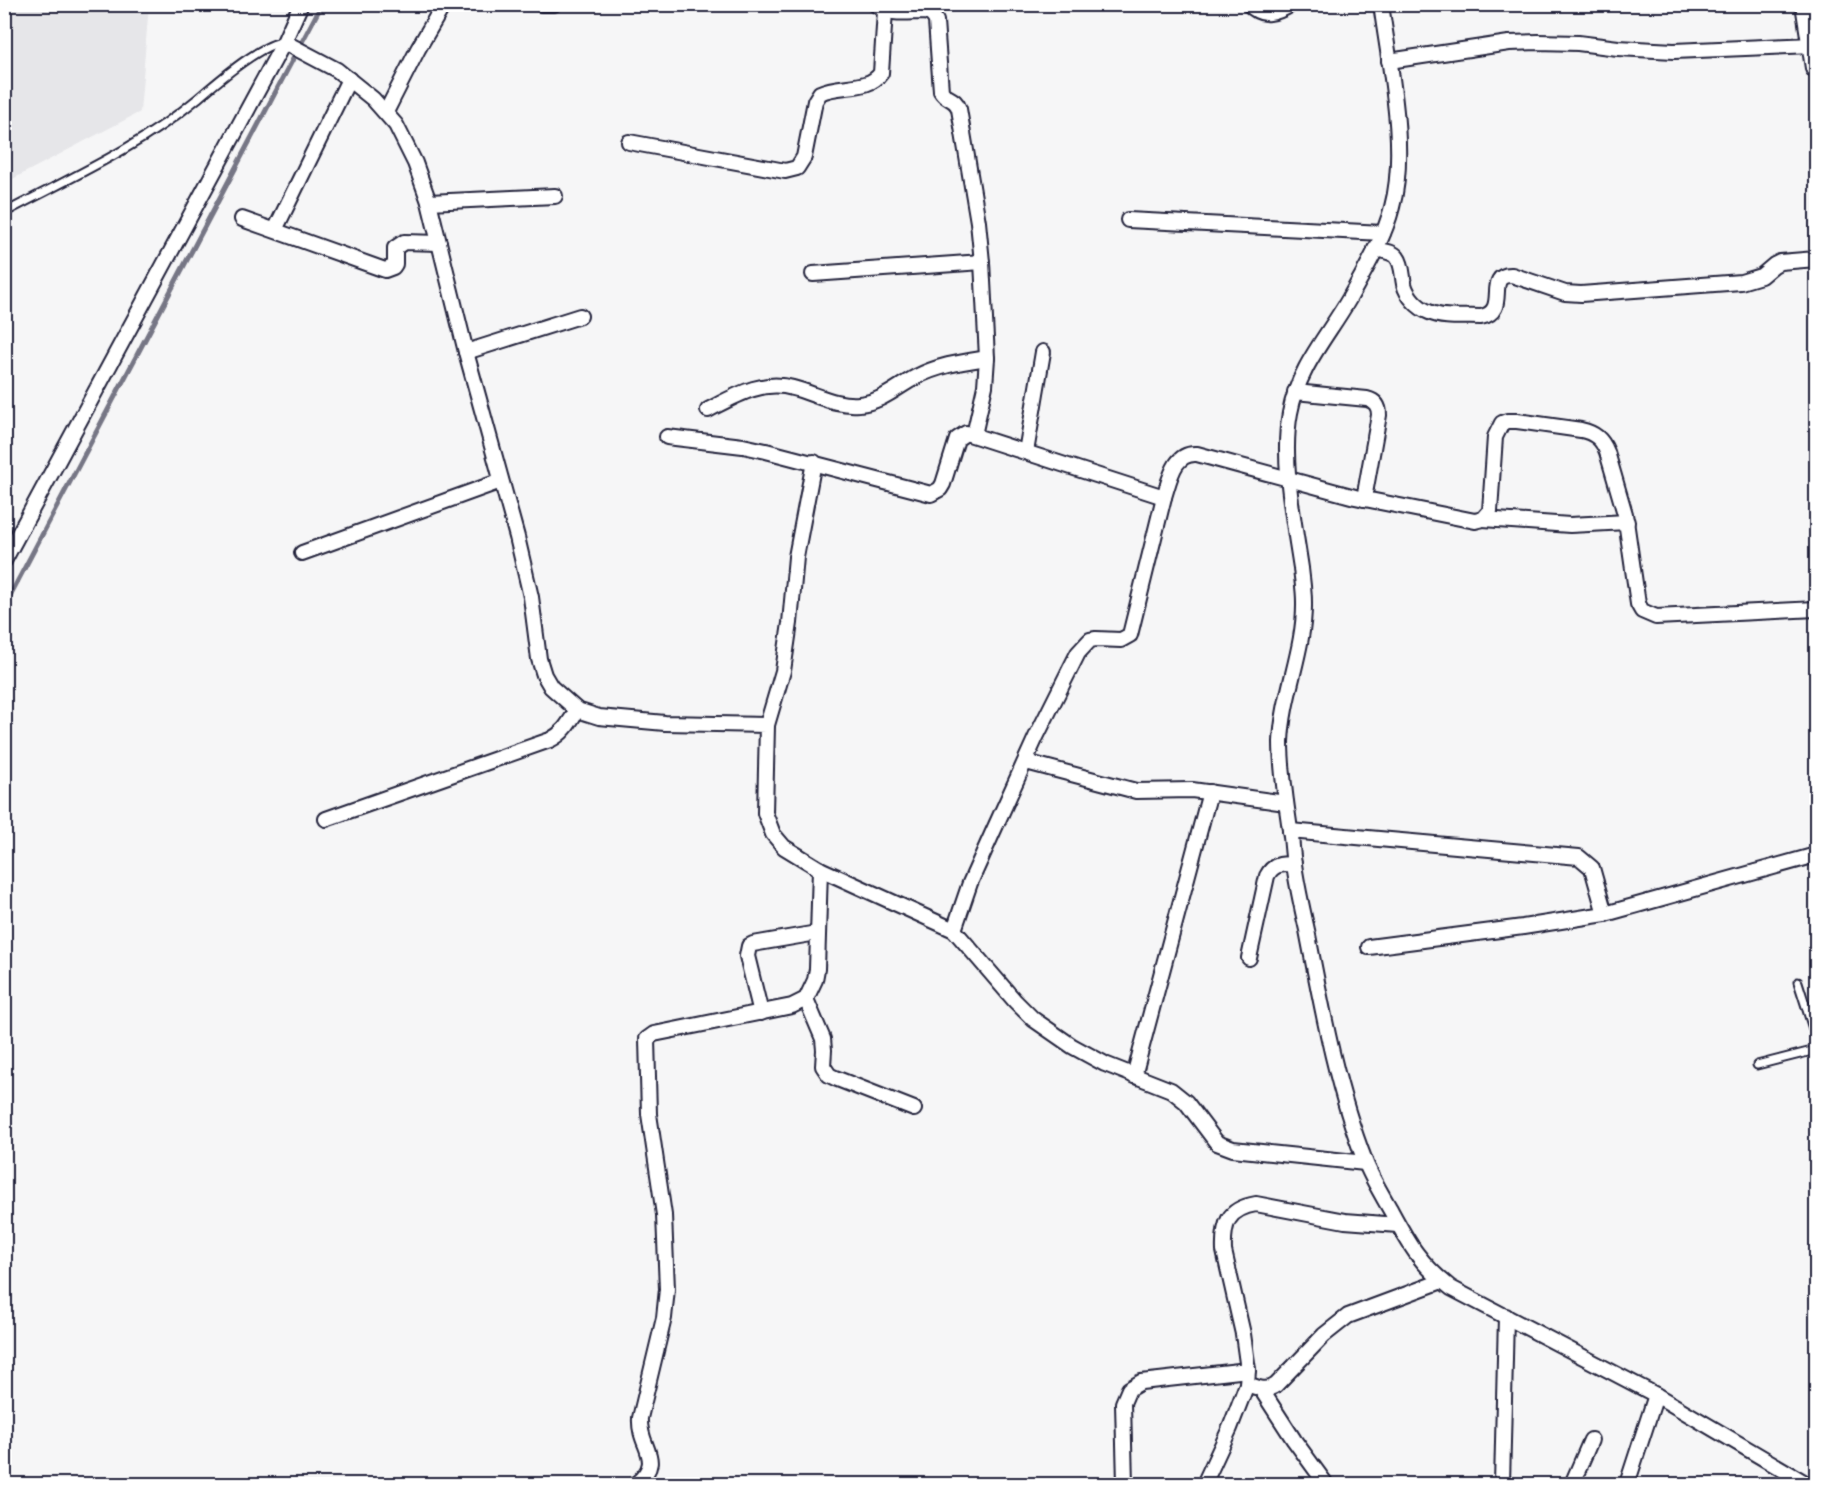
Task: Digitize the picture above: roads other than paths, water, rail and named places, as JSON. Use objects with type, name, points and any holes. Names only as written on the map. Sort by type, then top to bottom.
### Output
[{"type":"main road","points":[[1806,4],[1816,68]]},
{"type":"street","points":[[4,561],[288,44],[302,4]]},
{"type":"street","points":[[386,112],[444,4]]},
{"type":"street","points":[[541,4],[554,4]]},
{"type":"street","points":[[1249,4],[1257,12],[1264,14],[1272,14],[1292,4]]},
{"type":"street","points":[[1381,4],[1397,126],[1398,156],[1392,208],[1383,233],[1347,303],[1301,375],[1290,411],[1288,428],[1289,479],[1305,597],[1302,635],[1283,717],[1282,760],[1294,864],[1339,1079],[1365,1163],[1415,1253],[1442,1281],[1451,1288],[1656,1395],[1791,1480],[1807,1485]]},
{"type":"street","points":[[629,142],[785,171],[797,168],[804,157],[815,101],[820,93],[836,87],[869,84],[881,73],[880,8],[929,12],[936,21],[941,91],[955,101],[959,109],[978,222],[987,358],[985,386],[974,435]]},
{"type":"street","points":[[1389,61],[1509,43],[1578,43],[1674,51],[1813,45]]},
{"type":"street","points":[[288,44],[349,79],[386,112],[408,146],[429,202],[466,352],[517,537],[531,597],[539,659],[551,687],[577,710],[599,717],[665,723],[767,725]]},
{"type":"street","points":[[274,230],[349,79]]},
{"type":"street","points":[[429,202],[555,196]]},
{"type":"street","points":[[242,219],[385,270],[390,270],[395,264],[395,248],[400,243],[439,243]]},
{"type":"street","points":[[1128,220],[1383,233]]},
{"type":"street","points":[[1375,249],[1396,256],[1401,264],[1408,294],[1420,307],[1439,315],[1481,317],[1487,316],[1494,310],[1497,285],[1506,275],[1565,293],[1581,294],[1741,282],[1761,276],[1780,262],[1816,259]]},
{"type":"street","points":[[813,274],[982,261]]},
{"type":"street","points":[[466,352],[580,316]]},
{"type":"street","points":[[1026,452],[1043,352]]},
{"type":"street","points":[[708,410],[759,386],[777,385],[794,388],[831,402],[860,404],[878,400],[916,378],[947,364],[987,358]]},
{"type":"street","points":[[1296,392],[1367,399],[1376,404],[1379,415],[1364,499]]},
{"type":"street","points":[[1483,519],[1490,511],[1495,437],[1502,423],[1517,421],[1590,432],[1604,443],[1607,452],[1626,522],[1638,604],[1642,611],[1656,617],[1816,609]]},
{"type":"street","points":[[668,437],[742,446],[814,462],[931,494],[940,489],[943,484],[957,439],[966,433],[1164,497]]},
{"type":"street","points":[[954,930],[975,873],[1078,653],[1083,645],[1096,639],[1121,640],[1130,635],[1164,497],[1177,462],[1182,456],[1190,453],[1364,499],[1468,520],[1570,525],[1626,522]]},
{"type":"street","points":[[814,462],[796,557],[783,671],[767,725],[764,798],[767,821],[773,834],[794,855],[820,869],[954,930],[1033,1019],[1090,1056],[1119,1071],[1165,1086],[1178,1094],[1210,1135],[1224,1147],[1365,1163]]},
{"type":"street","points":[[302,553],[501,481]]},
{"type":"street","points":[[326,819],[550,740],[566,730],[577,710]]},
{"type":"street","points":[[1026,762],[1136,791],[1157,792],[1182,789],[1286,803]]},
{"type":"street","points":[[1134,1076],[1210,792]]},
{"type":"street","points":[[1290,831],[1579,858],[1592,868],[1605,914]]},
{"type":"street","points":[[1369,947],[1605,914],[1816,855]]},
{"type":"street","points":[[1249,958],[1267,876],[1273,867],[1279,864],[1294,864]]},
{"type":"street","points":[[636,1485],[649,1471],[650,1461],[641,1434],[640,1418],[664,1318],[667,1289],[664,1215],[649,1114],[647,1039],[654,1034],[792,1006],[806,999],[812,988],[817,969],[820,869]]},
{"type":"street","points":[[761,1013],[747,956],[749,946],[817,933]]},
{"type":"street","points":[[806,999],[823,1039],[825,1071],[835,1078],[914,1109]]},
{"type":"street","points":[[1204,1485],[1247,1384],[1248,1370],[1243,1334],[1224,1251],[1223,1237],[1227,1220],[1235,1211],[1256,1204],[1345,1221],[1398,1225]]},
{"type":"street","points":[[1247,1384],[1261,1389],[1276,1385],[1324,1335],[1348,1316],[1442,1281]]},
{"type":"street","points":[[1502,1485],[1506,1316]]},
{"type":"street","points":[[1125,1485],[1123,1403],[1129,1389],[1141,1382],[1248,1370]]},
{"type":"street","points":[[1261,1389],[1326,1485]]},
{"type":"street","points":[[1627,1485],[1656,1395]]},
{"type":"street","points":[[1572,1485],[1591,1440]]},
{"type":"lane","points":[[4,213],[149,135],[231,70],[273,44],[288,44]]},
{"type":"lane","points":[[1798,982],[1816,1038]]},
{"type":"lane","points":[[1757,1065],[1816,1050]]},
{"type":"waterway","points":[[4,607],[322,4]]}]
